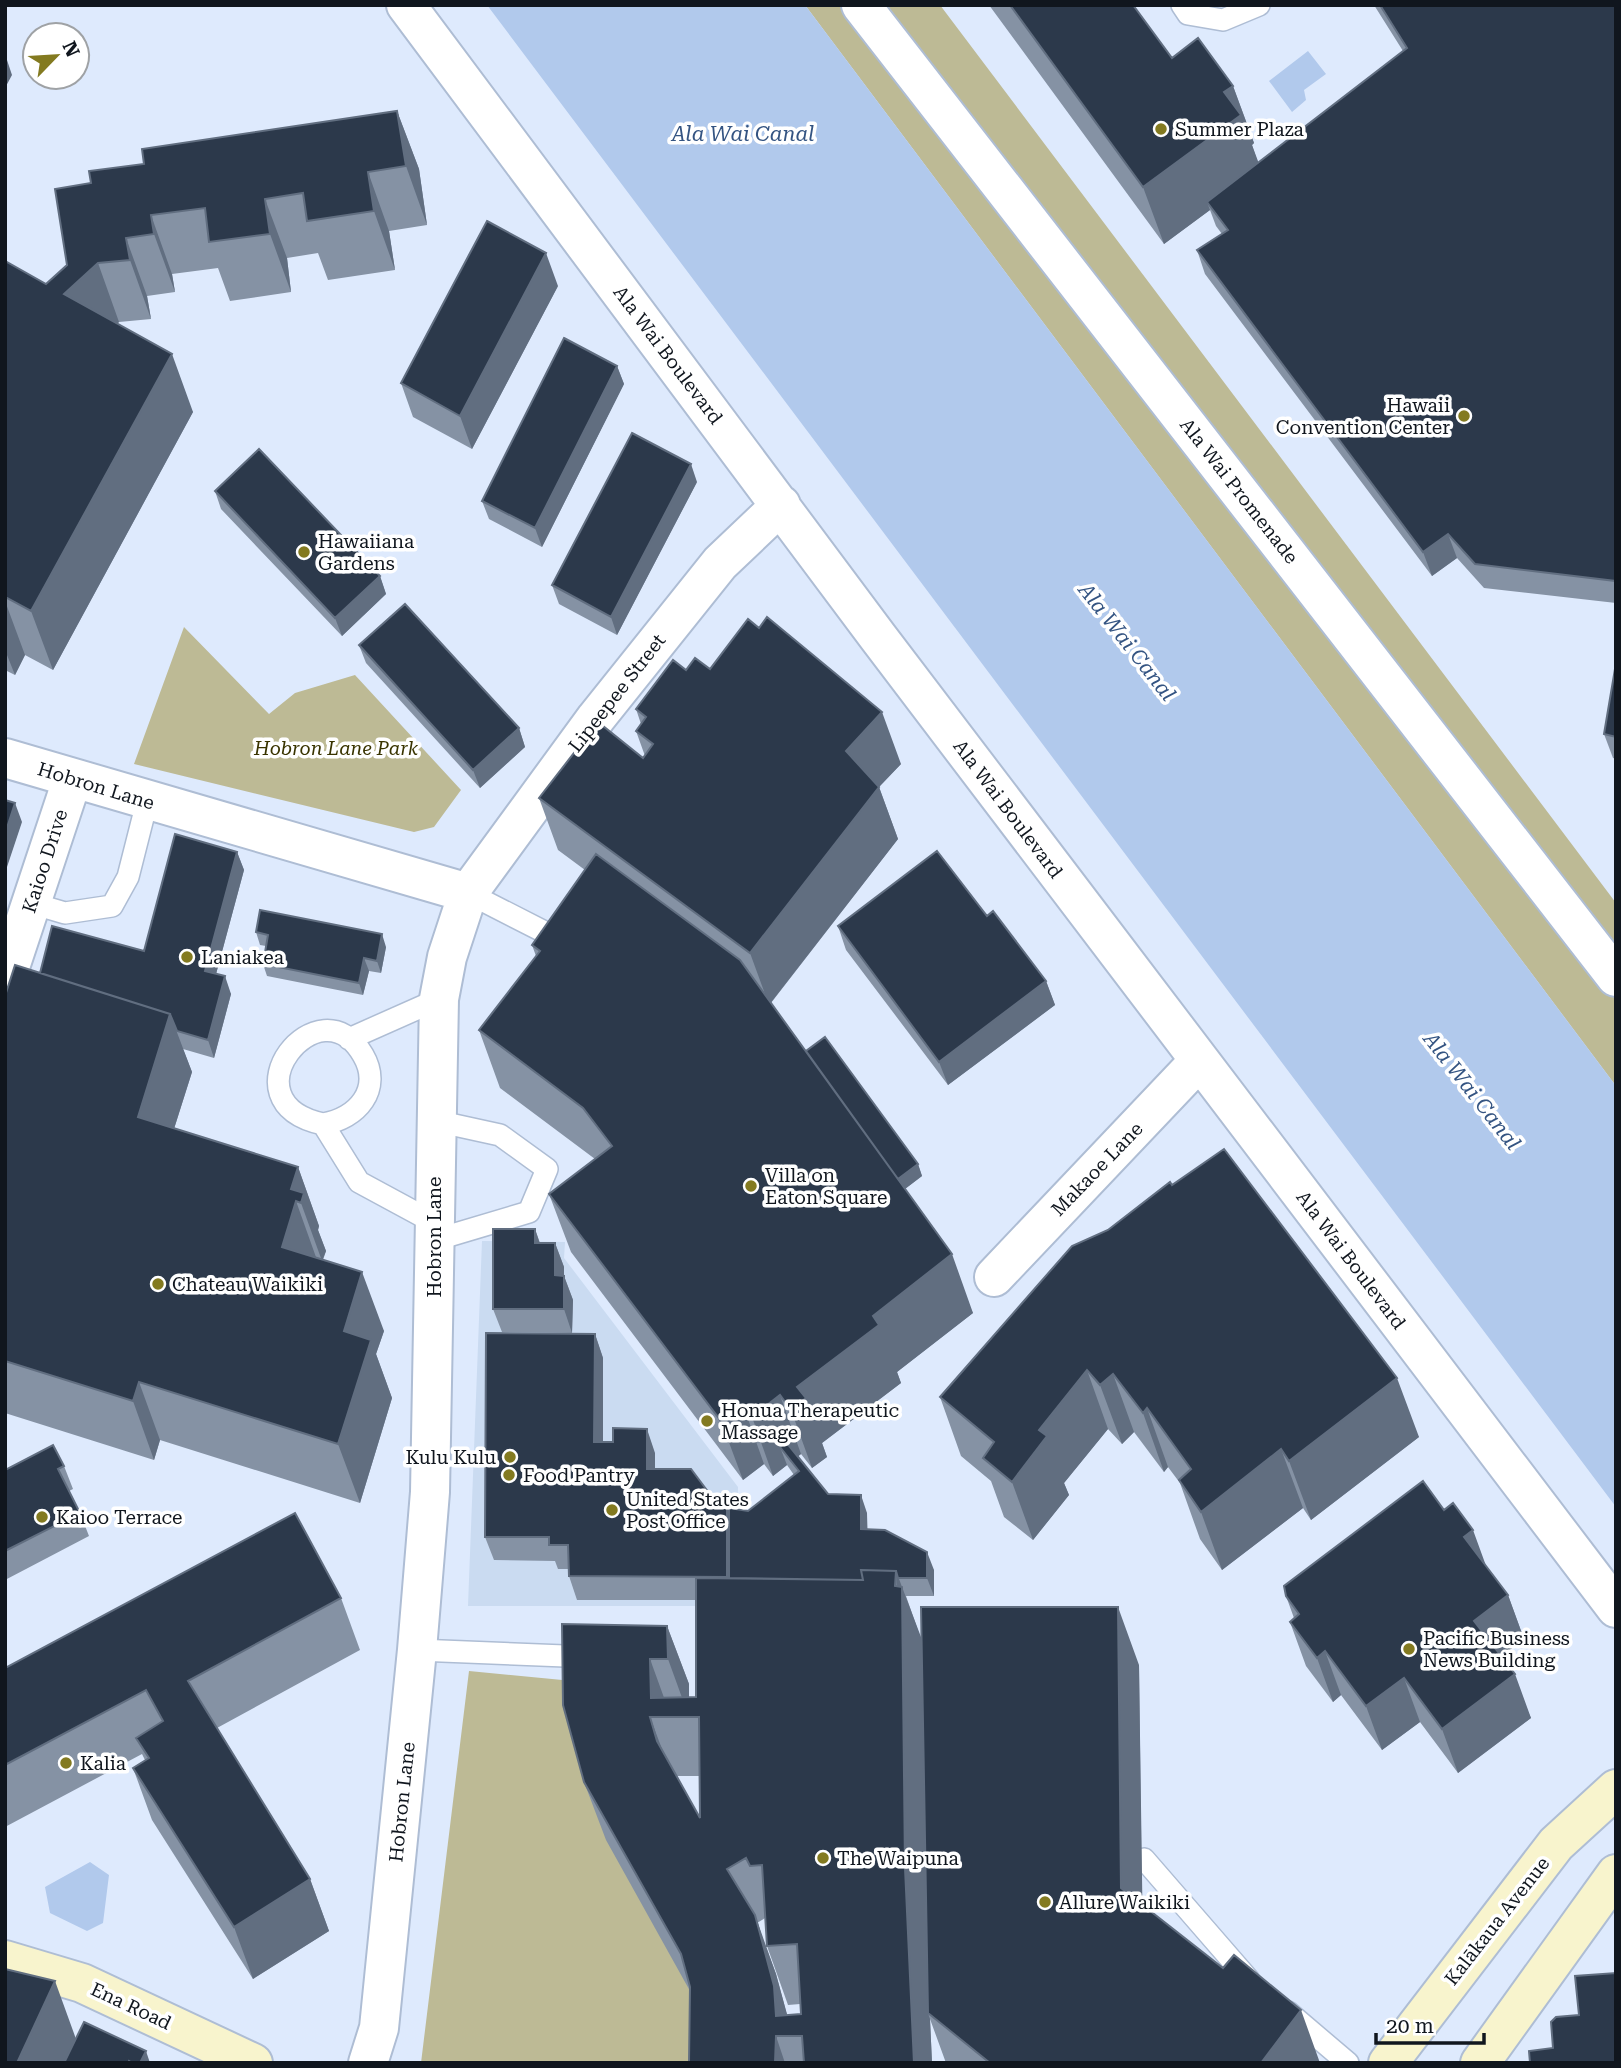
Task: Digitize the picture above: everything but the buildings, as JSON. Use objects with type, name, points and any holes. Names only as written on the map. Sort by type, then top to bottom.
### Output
[{"type":"main road","name":"Kalākaua Avenue","points":[[1388,2063],[1556,1844],[1616,1789]]},
{"type":"main road","points":[[1480,2063],[1616,1874]]},
{"type":"main road","name":"Ena Road","points":[[5,1960],[82,1983],[253,2063]]},
{"type":"street","name":"Ala Wai Boulevard","points":[[406,5],[1199,1061],[1616,1608]]},
{"type":"street","name":"Ala Wai Promenade","points":[[862,5],[1616,977]]},
{"type":"street","name":"Lipeepee Street","points":[[468,893],[596,718],[720,564],[780,505]]},
{"type":"street","name":"Hobron Lane","points":[[5,758],[147,802],[468,893],[447,957],[439,999],[430,1492],[379,2028],[368,2063]]},
{"type":"street","name":"Kaioo Drive","points":[[5,982],[72,780]]},
{"type":"street","name":"Makaoe Lane","points":[[994,1277],[1199,1061]]},
{"type":"lane","points":[[1182,5],[1188,14],[1223,20],[1259,5]]},
{"type":"lane","points":[[31,903],[65,913],[112,906],[128,877],[147,802]]},
{"type":"lane","points":[[468,893],[587,954]]},
{"type":"lane","points":[[349,1039],[439,999]]},
{"type":"lane","points":[[320,1032],[335,1033],[349,1039],[368,1062],[368,1091],[362,1105],[338,1122],[323,1124],[308,1121],[285,1101],[279,1079],[284,1057],[305,1036],[320,1032]]},
{"type":"lane","points":[[323,1124],[359,1182],[434,1231],[529,1212],[547,1169],[500,1135],[436,1121]]},
{"type":"lane","points":[[417,1650],[559,1658],[613,1657]]},
{"type":"lane","points":[[1144,1858],[1246,1977],[1348,2063]]},
{"type":"shaded area","points":[[482,1241],[565,1242],[564,1258],[738,1487],[736,1606],[468,1606]]},
{"type":"green space","points":[[805,5],[940,5],[1616,903],[1616,1086]]},
{"type":"green space","name":"Hobron Lane Park","points":[[184,627],[269,714],[295,693],[355,675],[461,790],[434,827],[414,832],[134,764]]},
{"type":"green space","points":[[469,1671],[583,1682],[702,2012],[711,2063],[421,2063]]},
{"type":"water","name":"Ala Wai Canal","points":[[487,5],[805,5],[1616,1086],[1616,1507]]},
{"type":"water","points":[[1308,51],[1326,74],[1304,90],[1306,100],[1292,112],[1269,81]]},
{"type":"water","points":[[90,1862],[109,1875],[103,1923],[87,1931],[50,1913],[45,1887]]},
{"type":"place","name":"Summer Plaza","points":[[1161,129]]},
{"type":"place","name":"Hawaii Convention Center","points":[[1464,416]]},
{"type":"place","name":"Hawaiiana Gardens","points":[[304,552]]},
{"type":"place","name":"Laniakea","points":[[187,957]]},
{"type":"place","name":"Villa on Eaton Square","points":[[751,1186]]},
{"type":"place","name":"Chateau Waikiki","points":[[158,1284]]},
{"type":"place","name":"Honua Therapeutic Massage","points":[[707,1421]]},
{"type":"place","name":"Kulu Kulu","points":[[510,1457]]},
{"type":"place","name":"Food Pantry","points":[[509,1475]]},
{"type":"place","name":"United States Post Office","points":[[612,1510]]},
{"type":"place","name":"Kaioo Terrace","points":[[42,1517]]},
{"type":"place","name":"Pacific Business News Building","points":[[1409,1649]]},
{"type":"place","name":"Kalia","points":[[66,1763]]},
{"type":"place","name":"The Waipuna","points":[[823,1858]]},
{"type":"place","name":"Allure Waikiki","points":[[1045,1902]]}]
